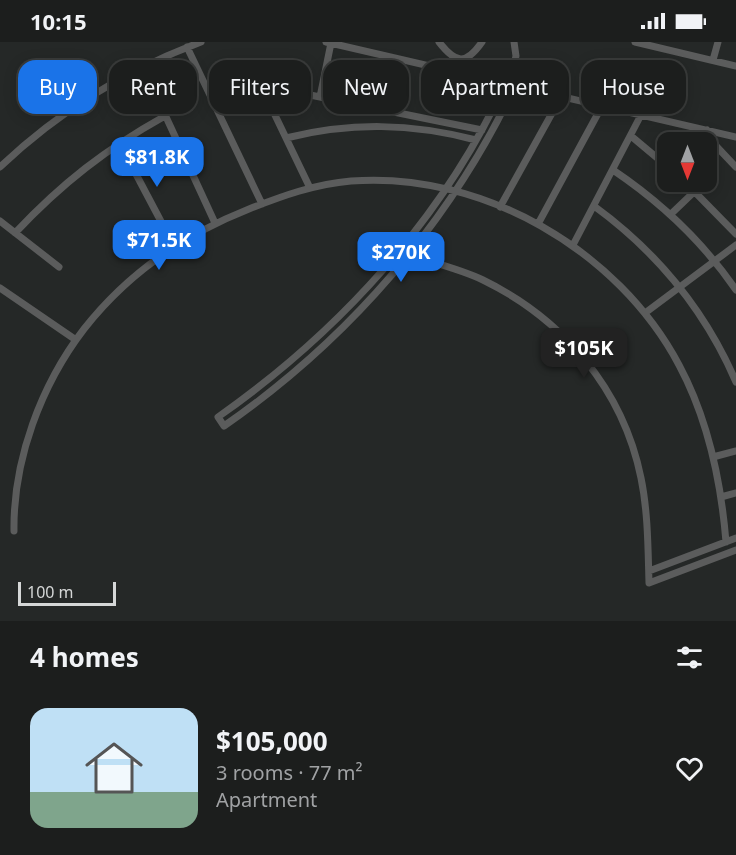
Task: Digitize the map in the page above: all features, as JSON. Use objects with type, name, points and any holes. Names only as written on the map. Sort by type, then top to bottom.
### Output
[{"type":"street","points":[[158,60],[201,42]]},
{"type":"street","points":[[439,42],[450,55],[462,59],[472,55],[482,42]]},
{"type":"street","points":[[514,42],[515,60]]},
{"type":"street","points":[[635,42],[736,66]]},
{"type":"street","points":[[713,60],[718,42]]},
{"type":"street","points":[[320,96],[329,43],[421,64]]},
{"type":"street","points":[[187,47],[209,92]]},
{"type":"street","points":[[0,167],[59,118],[109,85]]},
{"type":"street","points":[[311,94],[482,130]]},
{"type":"street","points":[[220,114],[262,204]]},
{"type":"street","points":[[274,114],[310,188]]},
{"type":"street","points":[[492,114],[444,190],[396,255],[333,324],[284,368],[218,417],[224,426],[309,360],[347,324],[410,255],[482,150],[498,114]]},
{"type":"street","points":[[500,207],[552,114]]},
{"type":"street","points":[[538,224],[598,114]]},
{"type":"street","points":[[633,114],[736,137]]},
{"type":"street","points":[[15,233],[64,184],[119,142],[165,116],[215,223]]},
{"type":"street","points":[[573,245],[641,116]]},
{"type":"street","points":[[286,138],[349,126],[381,125],[424,129],[476,140]]},
{"type":"street","points":[[707,130],[717,147],[736,167]]},
{"type":"street","points":[[630,136],[657,158]]},
{"type":"street","points":[[119,142],[174,246]]},
{"type":"street","points":[[613,170],[671,214],[715,261],[736,290]]},
{"type":"street","points":[[14,531],[17,491],[30,432],[52,380],[76,340],[120,288],[174,246],[215,223],[310,188],[369,180],[407,183],[454,192],[500,207],[538,224],[573,245],[615,280],[645,313],[670,349],[687,380],[713,457],[721,497],[726,542]]},
{"type":"street","points":[[671,214],[693,192]]},
{"type":"street","points":[[697,192],[736,234]]},
{"type":"street","points":[[594,206],[649,251],[681,286],[714,336],[736,382]]},
{"type":"street","points":[[0,222],[59,267]]},
{"type":"street","points":[[645,313],[736,245]]},
{"type":"street","points":[[410,255],[481,279],[518,299],[550,322],[575,346],[604,384],[623,421],[642,479],[650,583],[736,550]]},
{"type":"street","points":[[0,288],[76,340]]},
{"type":"street","points":[[713,457],[736,452]]},
{"type":"street","points":[[721,497],[736,493]]},
{"type":"street","points":[[649,571],[736,538]]}]
